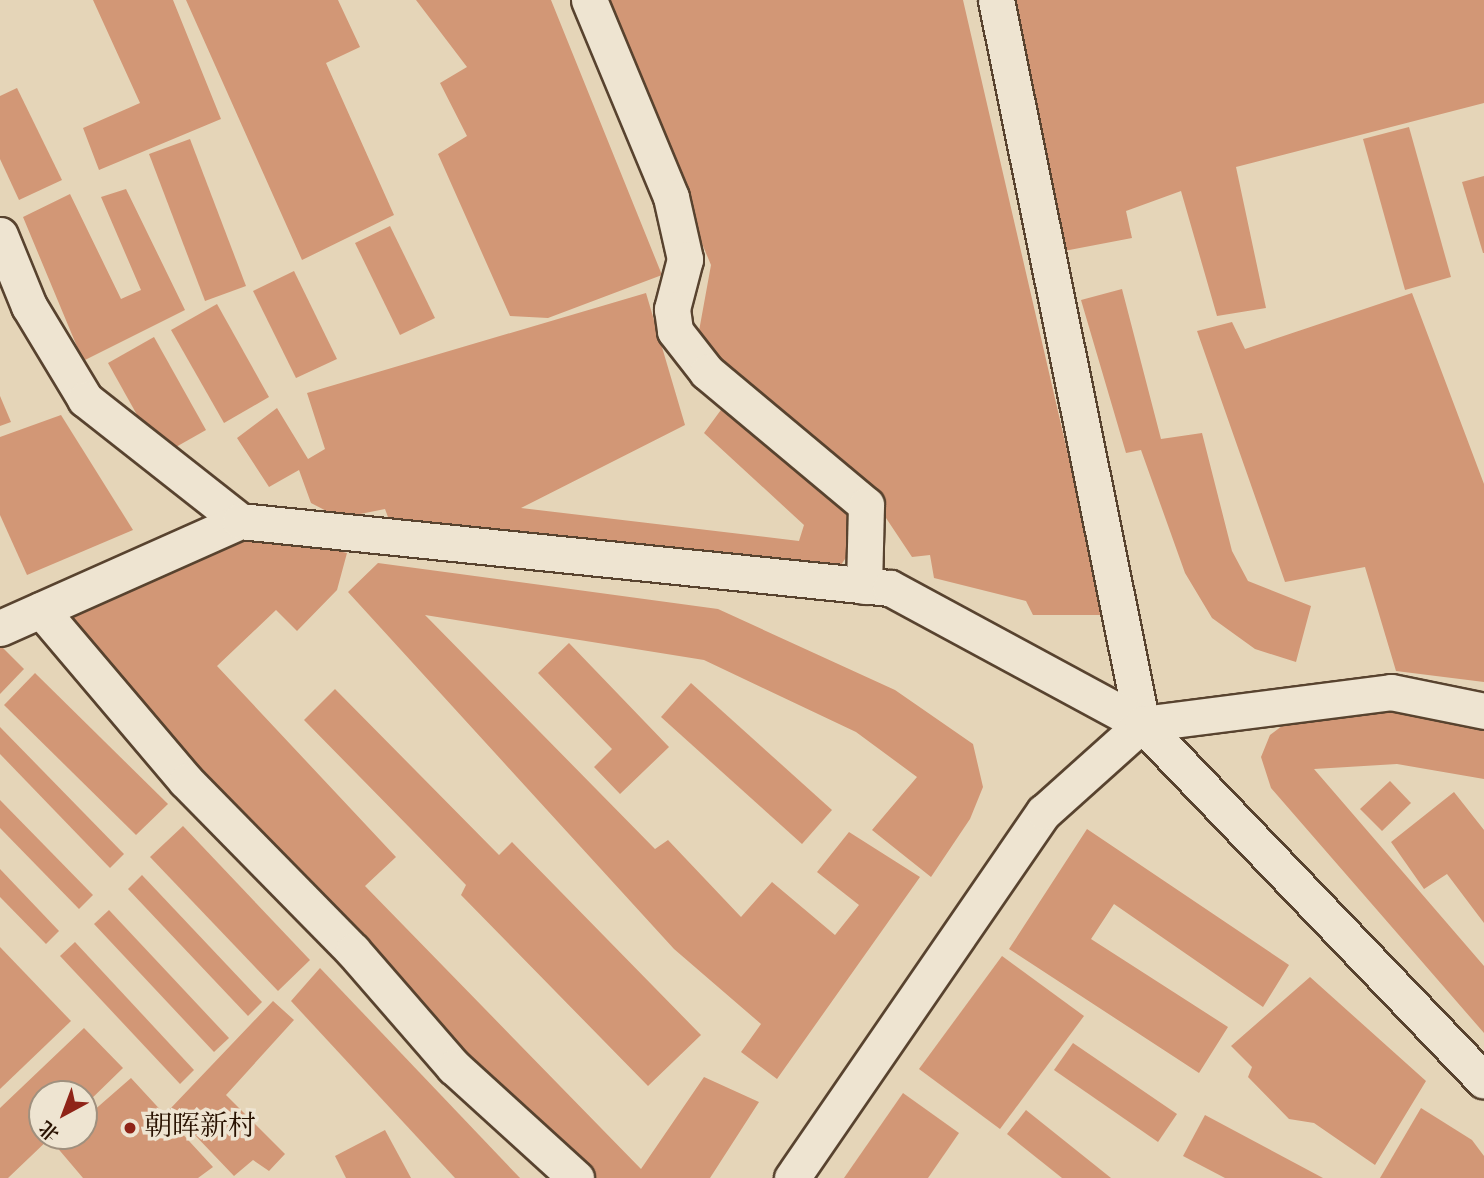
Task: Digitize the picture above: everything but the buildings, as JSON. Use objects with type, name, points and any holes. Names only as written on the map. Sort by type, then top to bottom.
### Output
[{"type":"street","points":[[589,0],[671,197],[685,259],[672,309],[675,331],[706,372],[866,505],[864,586]]},
{"type":"street","points":[[996,0],[1142,724]]},
{"type":"street","points":[[0,235],[29,306],[85,399],[240,521]]},
{"type":"street","points":[[0,628],[240,521],[890,588],[1142,724],[1484,1081]]},
{"type":"street","points":[[41,610],[186,781],[353,951],[454,1067],[576,1178]]},
{"type":"street","points":[[792,1178],[1044,812],[1142,724],[1391,692],[1484,710]]},
{"type":"place","name":"朝晖新村","points":[[130,1128]]}]
